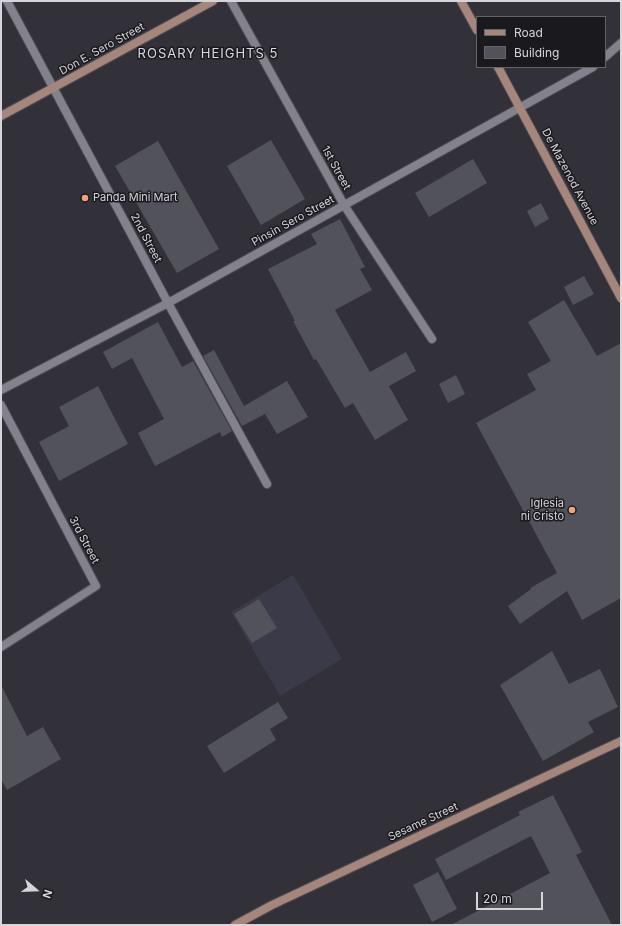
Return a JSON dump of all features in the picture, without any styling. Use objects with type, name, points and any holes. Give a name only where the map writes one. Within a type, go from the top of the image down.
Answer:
[{"type":"street","name":"2nd Street","points":[[7,1],[168,303],[267,484]]},
{"type":"street","name":"Don E. Sero Street","points":[[1,116],[213,1]]},
{"type":"street","name":"1st Street","points":[[231,1],[344,205],[432,339]]},
{"type":"street","points":[[461,1],[476,28]]},
{"type":"street","points":[[606,56],[621,43]]},
{"type":"street","name":"De Mazenod Avenue","points":[[499,68],[621,298]]},
{"type":"street","name":"Pinsin Sero Street","points":[[1,390],[168,303],[591,68]]},
{"type":"street","name":"3rd Street","points":[[1,405],[96,586],[1,648]]},
{"type":"street","name":"Sesame Street","points":[[235,925],[279,902],[621,741]]},
{"type":"shaded area","points":[[293,575],[342,659],[280,696],[231,612]]},
{"type":"building","points":[[271,140],[305,199],[261,225],[227,166]]},
{"type":"building","points":[[158,141],[219,249],[177,273],[115,166]]},
{"type":"building","points":[[473,159],[487,183],[429,217],[415,193]]},
{"type":"building","points":[[541,203],[549,219],[535,227],[527,211]]},
{"type":"building","points":[[340,219],[365,267],[360,269],[372,290],[335,310],[370,372],[406,352],[416,371],[389,386],[408,420],[375,440],[353,403],[345,408],[316,359],[314,360],[268,269],[317,244],[311,234]]},
{"type":"building","points":[[584,276],[594,294],[573,305],[564,287]]},
{"type":"building","name":"Iglesia ni Cristo","points":[[564,300],[597,356],[621,343],[621,598],[582,620],[567,591],[520,624],[508,606],[531,589],[530,588],[557,573],[476,423],[536,390],[527,374],[551,361],[528,322]]},
{"type":"building","points":[[158,322],[182,367],[193,361],[232,431],[222,437],[220,432],[155,466],[138,433],[164,419],[132,358],[112,369],[103,352]]},
{"type":"building","points":[[214,350],[244,406],[287,381],[308,417],[277,434],[265,414],[242,426],[203,356]]},
{"type":"building","points":[[456,375],[465,394],[448,403],[439,384]]},
{"type":"building","points":[[98,386],[128,444],[59,481],[39,442],[69,426],[59,407]]},
{"type":"building","points":[[259,599],[277,628],[252,643],[234,614]]},
{"type":"building","points":[[552,651],[569,684],[600,669],[618,707],[588,722],[594,732],[543,761],[500,685]]},
{"type":"building","points":[[1,685],[27,736],[43,727],[61,759],[7,790],[1,779]]},
{"type":"building","points":[[278,702],[288,718],[270,729],[276,740],[224,773],[207,746]]},
{"type":"building","points":[[553,795],[582,852],[576,855],[612,925],[451,925],[550,873],[531,836],[446,880],[435,859],[520,815],[518,812]]},
{"type":"building","points":[[438,872],[457,909],[432,922],[413,885]]},
{"type":"place","name":"Panda Mini Mart","points":[[85,198]]},
{"type":"place","name":"Iglesia ni Cristo","points":[[572,510]]},
{"type":"district","name":"ROSARY HEIGHTS 5","points":[[208,54]]}]
